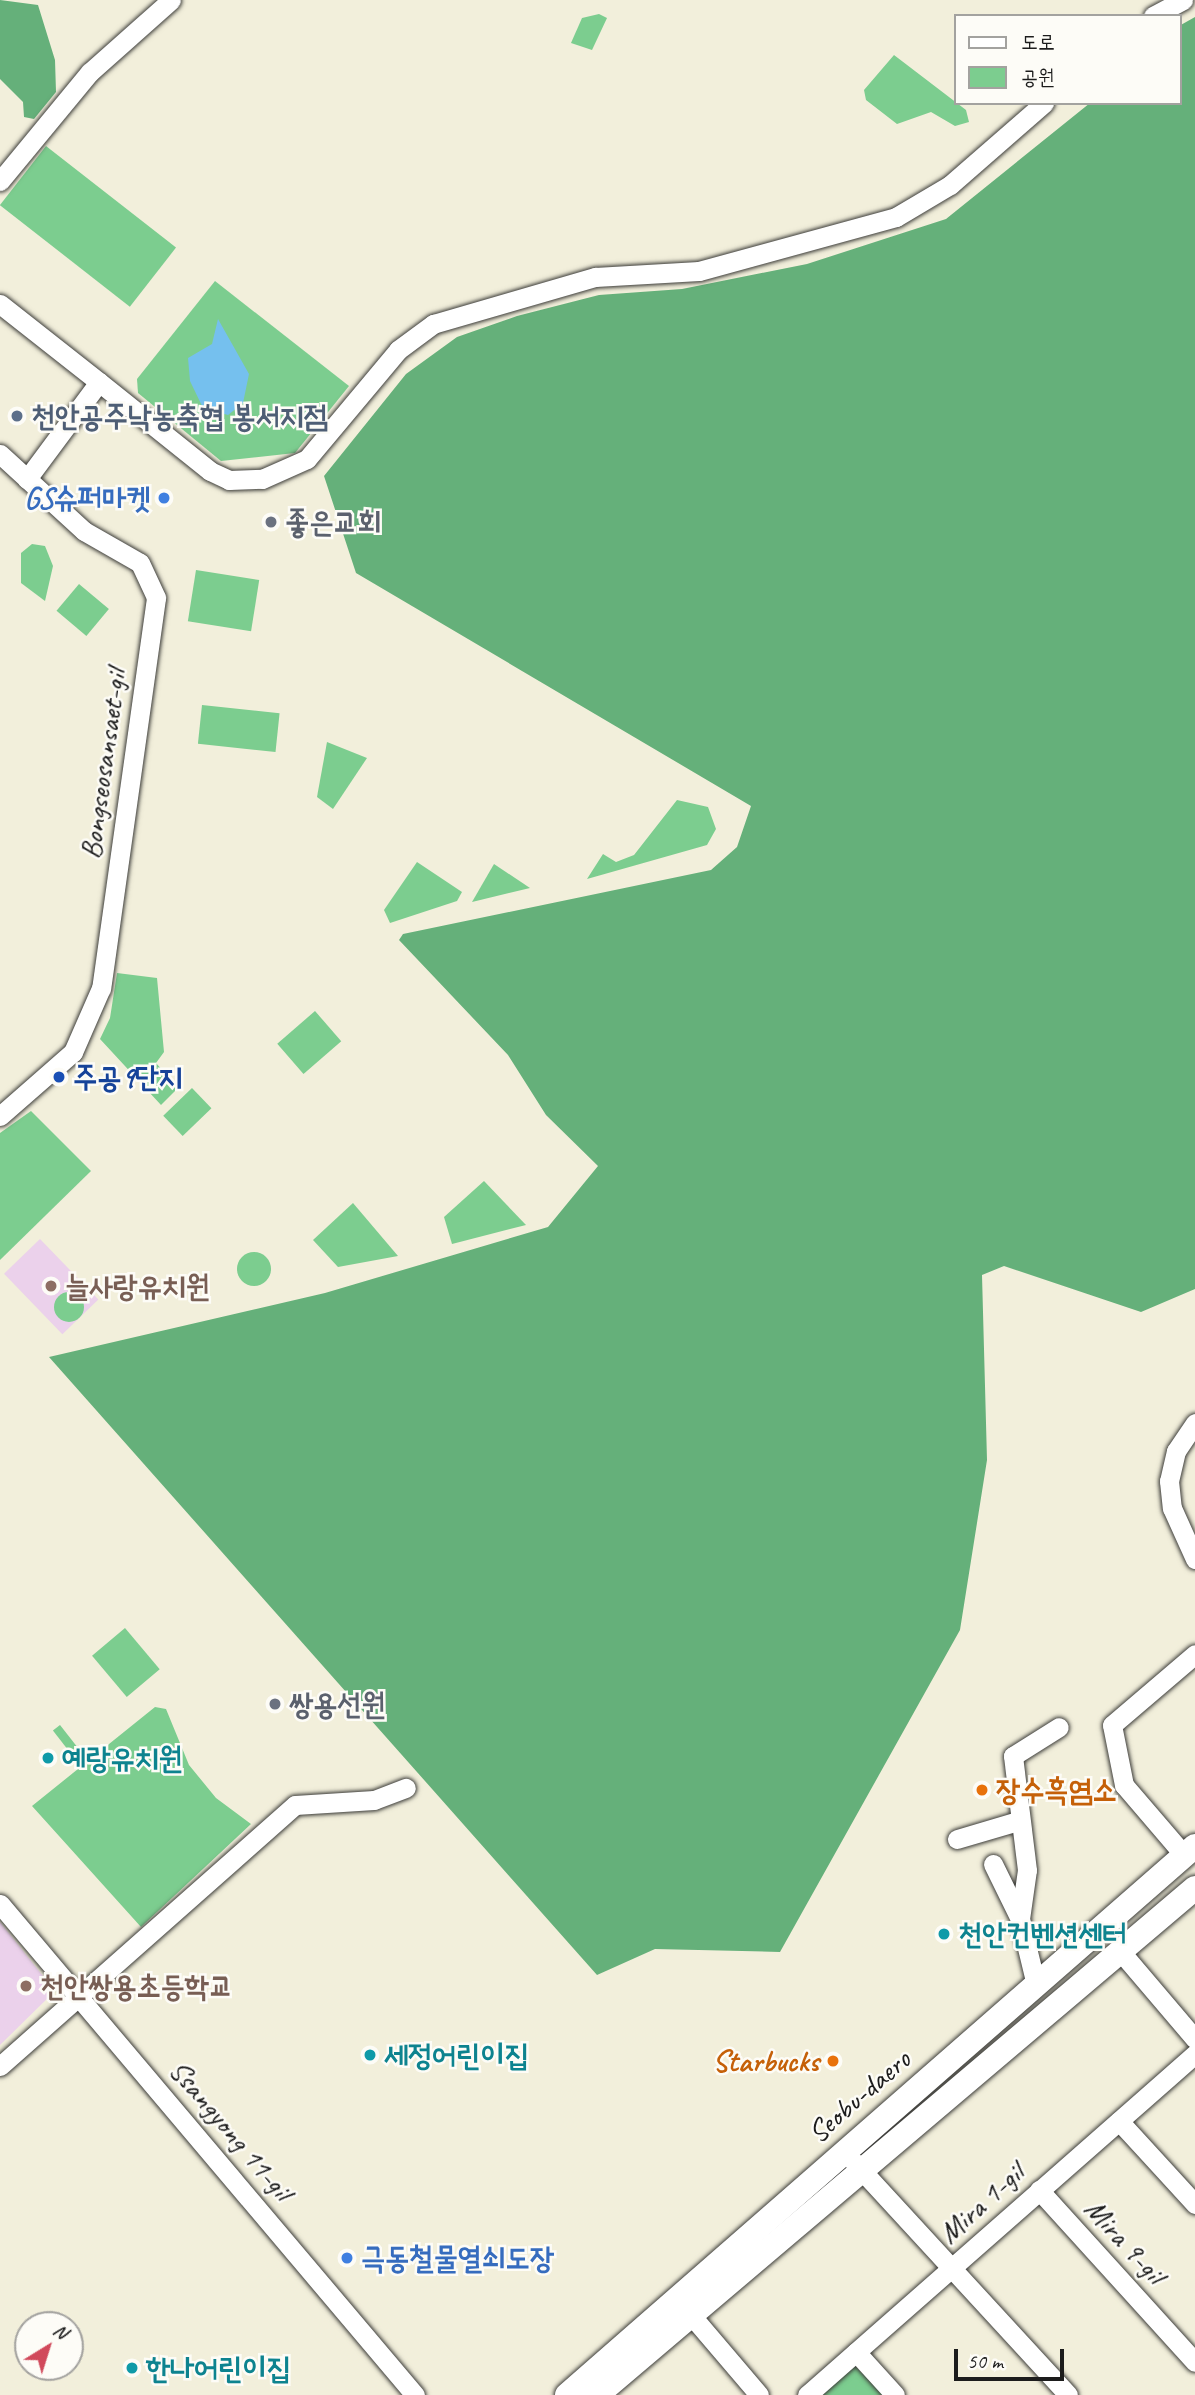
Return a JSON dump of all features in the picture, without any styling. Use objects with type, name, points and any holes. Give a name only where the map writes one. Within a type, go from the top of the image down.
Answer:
[{"type":"main road","name":"Seobu-daero","points":[[567,2395],[1190,1851]]},
{"type":"main road","name":"Seobu-daero","points":[[597,2395],[1195,1888]]},
{"type":"street","points":[[0,181],[90,72],[171,0]]},
{"type":"street","points":[[1157,14],[1183,0]]},
{"type":"street","points":[[0,304],[210,471],[229,480],[262,479],[307,459],[398,350],[433,324],[595,277],[699,271],[896,217],[950,185],[1042,105]]},
{"type":"street","points":[[27,479],[99,382]]},
{"type":"street","name":"Bongseosansaet-gil","points":[[0,454],[83,531],[139,563],[156,598],[98,997],[72,1052],[0,1116]]},
{"type":"street","points":[[1195,1423],[1176,1451],[1169,1481],[1172,1508],[1195,1559]]},
{"type":"street","points":[[1190,1851],[1124,1785],[1112,1725],[1195,1654]]},
{"type":"street","points":[[1020,1919],[1027,1870],[1018,1821],[1013,1756],[1059,1727]]},
{"type":"street","points":[[0,2066],[295,1805],[373,1800],[406,1788]]},
{"type":"street","points":[[957,1839],[1018,1821]]},
{"type":"street","points":[[993,1864],[1020,1919],[1036,1985]]},
{"type":"street","name":"Ssangyong 11-gil","points":[[0,1903],[415,2395]]},
{"type":"street","points":[[1121,1952],[1195,2039]]},
{"type":"street","name":"Mira 1-gil","points":[[807,2395],[1195,2054]]},
{"type":"street","points":[[1119,2121],[1195,2204]]},
{"type":"street","points":[[844,2151],[1068,2395]]},
{"type":"street","name":"Mira 9-gil","points":[[1039,2190],[1195,2362]]},
{"type":"street","points":[[691,2315],[760,2395]]},
{"type":"street","points":[[856,2352],[895,2395]]},
{"type":"shaded area","name":"늘사랑유치원","points":[[40,1239],[98,1299],[62,1334],[4,1274]]},
{"type":"shaded area","name":"천안쌍용초등학교","points":[[0,1922],[55,1991],[0,2045]]},
{"type":"green space","points":[[0,0],[38,5],[55,60],[56,92],[34,119],[24,117],[23,102],[0,79]]},
{"type":"green space","points":[[599,14],[607,18],[592,50],[571,43],[582,18]]},
{"type":"green space","points":[[1195,17],[1195,1289],[1141,1312],[1004,1266],[982,1275],[987,1460],[960,1630],[780,1952],[655,1949],[597,1975],[49,1357],[325,1293],[548,1227],[598,1166],[546,1115],[508,1055],[399,940],[403,934],[711,870],[737,847],[751,806],[356,573],[324,476],[406,374],[457,337],[517,316],[599,295],[682,289],[807,264],[946,219],[1088,105],[1181,105],[1181,25]]},
{"type":"green space","points":[[894,55],[954,101],[954,105],[966,110],[969,122],[955,126],[931,112],[897,124],[866,100],[864,90]]},
{"type":"green space","points":[[46,146],[176,248],[130,307],[0,205]]},
{"type":"green space","points":[[215,281],[349,386],[295,453],[221,461],[138,393],[137,379]]},
{"type":"green space","points":[[32,544],[45,546],[53,566],[45,601],[21,583],[21,553]]},
{"type":"green space","points":[[196,570],[259,580],[251,631],[188,621]]},
{"type":"green space","points":[[79,584],[109,609],[86,636],[57,611]]},
{"type":"green space","points":[[202,705],[280,713],[275,752],[198,744]]},
{"type":"green space","points":[[327,742],[367,758],[333,809],[317,797]]},
{"type":"green space","points":[[677,800],[708,807],[716,829],[707,845],[587,879],[603,854],[616,862],[634,855]]},
{"type":"green space","points":[[417,862],[462,892],[457,901],[390,923],[384,910]]},
{"type":"green space","points":[[494,864],[530,888],[472,902]]},
{"type":"green space","points":[[117,973],[157,978],[164,1052],[156,1063],[178,1088],[161,1105],[100,1039],[110,1018]]},
{"type":"green space","points":[[315,1011],[341,1041],[304,1074],[277,1044]]},
{"type":"green space","points":[[192,1088],[211,1108],[183,1136],[163,1116]]},
{"type":"green space","points":[[31,1111],[91,1171],[0,1260],[0,1133]]},
{"type":"green space","points":[[484,1181],[526,1225],[452,1244],[444,1217]]},
{"type":"green space","points":[[353,1203],[398,1256],[338,1267],[313,1240]]},
{"type":"green space","points":[[254,1252],[266,1257],[271,1269],[266,1281],[254,1286],[242,1281],[237,1269],[242,1257]]},
{"type":"green space","points":[[69,1292],[80,1296],[84,1307],[80,1318],[69,1322],[58,1318],[54,1307],[58,1296]]},
{"type":"green space","points":[[125,1628],[160,1669],[127,1697],[92,1656]]},
{"type":"green space","points":[[155,1707],[166,1709],[189,1765],[216,1798],[251,1824],[141,1927],[32,1806]]},
{"type":"green space","points":[[60,1725],[82,1753],[75,1759],[53,1731]]},
{"type":"green space","points":[[855,2366],[884,2395],[819,2395]]},
{"type":"water","points":[[218,319],[249,374],[243,403],[228,415],[203,408],[190,381],[188,358],[212,344]]},
{"type":"place","name":"천안공주낙농축협 봉서지점","points":[[17,416]]},
{"type":"place","name":"GS슈퍼마켓","points":[[164,498]]},
{"type":"place","name":"좋은교회","points":[[271,522]]},
{"type":"place","name":"주공9단지","points":[[59,1077]]},
{"type":"place","name":"늘사랑유치원","points":[[51,1286]]},
{"type":"place","name":"쌍용선원","points":[[275,1704]]},
{"type":"place","name":"예랑유치원","points":[[48,1758]]},
{"type":"place","name":"장수흑염소","points":[[982,1790]]},
{"type":"place","name":"천안컨벤션센터","points":[[944,1934]]},
{"type":"place","name":"천안쌍용초등학교","points":[[26,1986]]},
{"type":"place","name":"세정어린이집","points":[[370,2055]]},
{"type":"place","name":"Starbucks","points":[[833,2061]]},
{"type":"place","name":"극동철물열쇠도장","points":[[347,2258]]},
{"type":"place","name":"한나어린이집","points":[[132,2368]]}]
